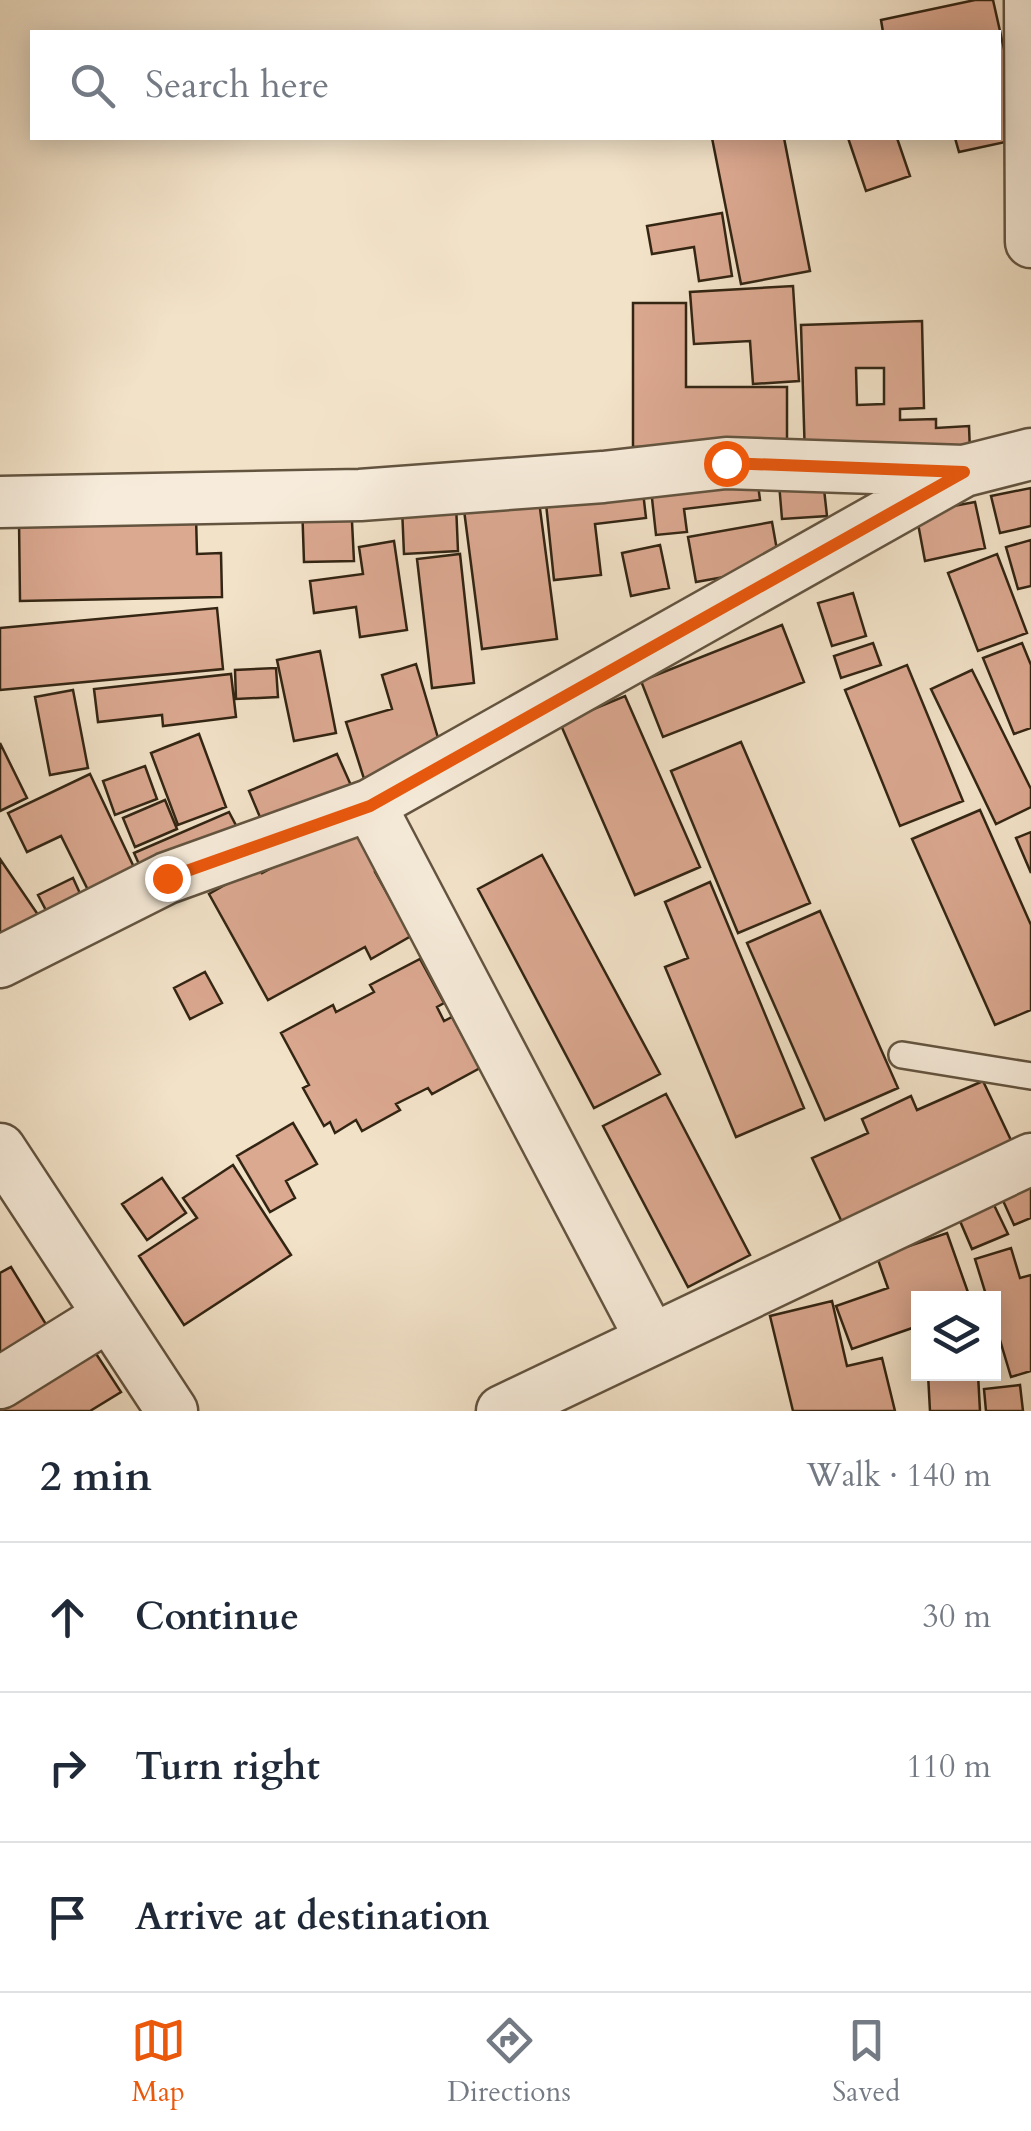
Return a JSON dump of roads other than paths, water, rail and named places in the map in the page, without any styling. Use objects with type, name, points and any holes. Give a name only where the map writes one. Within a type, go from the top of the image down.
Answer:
[{"type":"street","points":[[1030,0],[1031,242]]},
{"type":"street","points":[[0,962],[167,878],[370,806],[964,472],[1031,454]]},
{"type":"street","points":[[0,502],[360,495],[726,463],[964,472]]},
{"type":"street","points":[[370,806],[651,1340]]},
{"type":"street","points":[[0,1149],[172,1411]]},
{"type":"street","points":[[502,1411],[1031,1159]]},
{"type":"street","points":[[0,1383],[108,1316]]},
{"type":"lane","points":[[902,1055],[1031,1076]]}]
